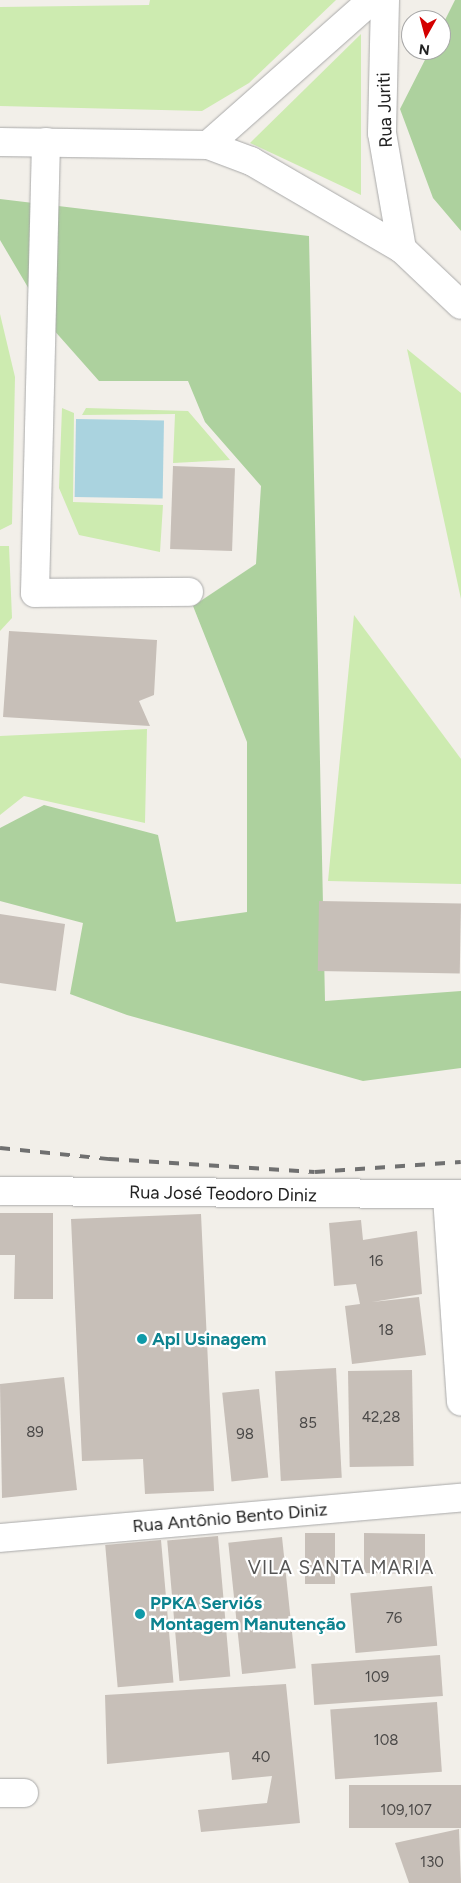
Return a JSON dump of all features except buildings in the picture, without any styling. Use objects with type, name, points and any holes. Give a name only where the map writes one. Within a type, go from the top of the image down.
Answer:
[{"type":"street","points":[[208,145],[372,0]]},
{"type":"street","name":"Rua Juriti","points":[[385,0],[382,133],[402,249]]},
{"type":"street","points":[[0,142],[208,145],[251,161],[402,249],[461,305]]},
{"type":"street","points":[[46,142],[35,593],[189,592]]},
{"type":"street","name":"Rua José Teodoro Diniz","points":[[0,1191],[454,1196]]},
{"type":"street","points":[[454,1196],[461,1402]]},
{"type":"street","name":"Rua Antônio Bento Diniz","points":[[0,1538],[461,1498]]},
{"type":"green space","points":[[150,0],[336,0],[249,83],[202,111],[0,106],[0,7],[149,5]]},
{"type":"green space","points":[[455,0],[461,0],[461,231],[433,198],[400,109],[425,60],[451,60],[450,10]]},
{"type":"green space","points":[[361,34],[361,195],[250,143]]},
{"type":"green space","points":[[0,199],[309,236],[325,1001],[461,991],[461,1068],[363,1081],[127,1015],[70,994],[83,923],[0,901],[0,828],[44,805],[158,835],[176,922],[247,912],[247,742],[193,606],[256,564],[261,486],[205,422],[188,381],[99,381],[52,328],[0,240]]},
{"type":"green space","points":[[0,314],[15,377],[12,524],[0,530]]},
{"type":"green space","points":[[407,349],[461,393],[461,599]]},
{"type":"green space","points":[[62,408],[74,413],[73,502],[163,505],[160,552],[79,535],[59,488]]},
{"type":"green space","points":[[86,408],[188,411],[230,460],[173,463],[175,414],[82,415]]},
{"type":"green space","points":[[0,546],[9,546],[12,618],[0,631]]},
{"type":"green space","points":[[354,615],[461,759],[461,884],[328,881]]},
{"type":"green space","points":[[147,729],[145,823],[24,796],[0,815],[0,736]]},
{"type":"water","points":[[76,419],[164,421],[163,499],[75,497]]},
{"type":"railway","points":[[0,1148],[109,1159],[315,1172],[461,1162]]},
{"type":"place","name":"Apl Usinagem","points":[[142,1339]]},
{"type":"place","name":"PPKA Serviós Montagem Manutenção","points":[[140,1614]]},
{"type":"district","name":"VILA SANTA MARIA","points":[[341,1568]]}]
